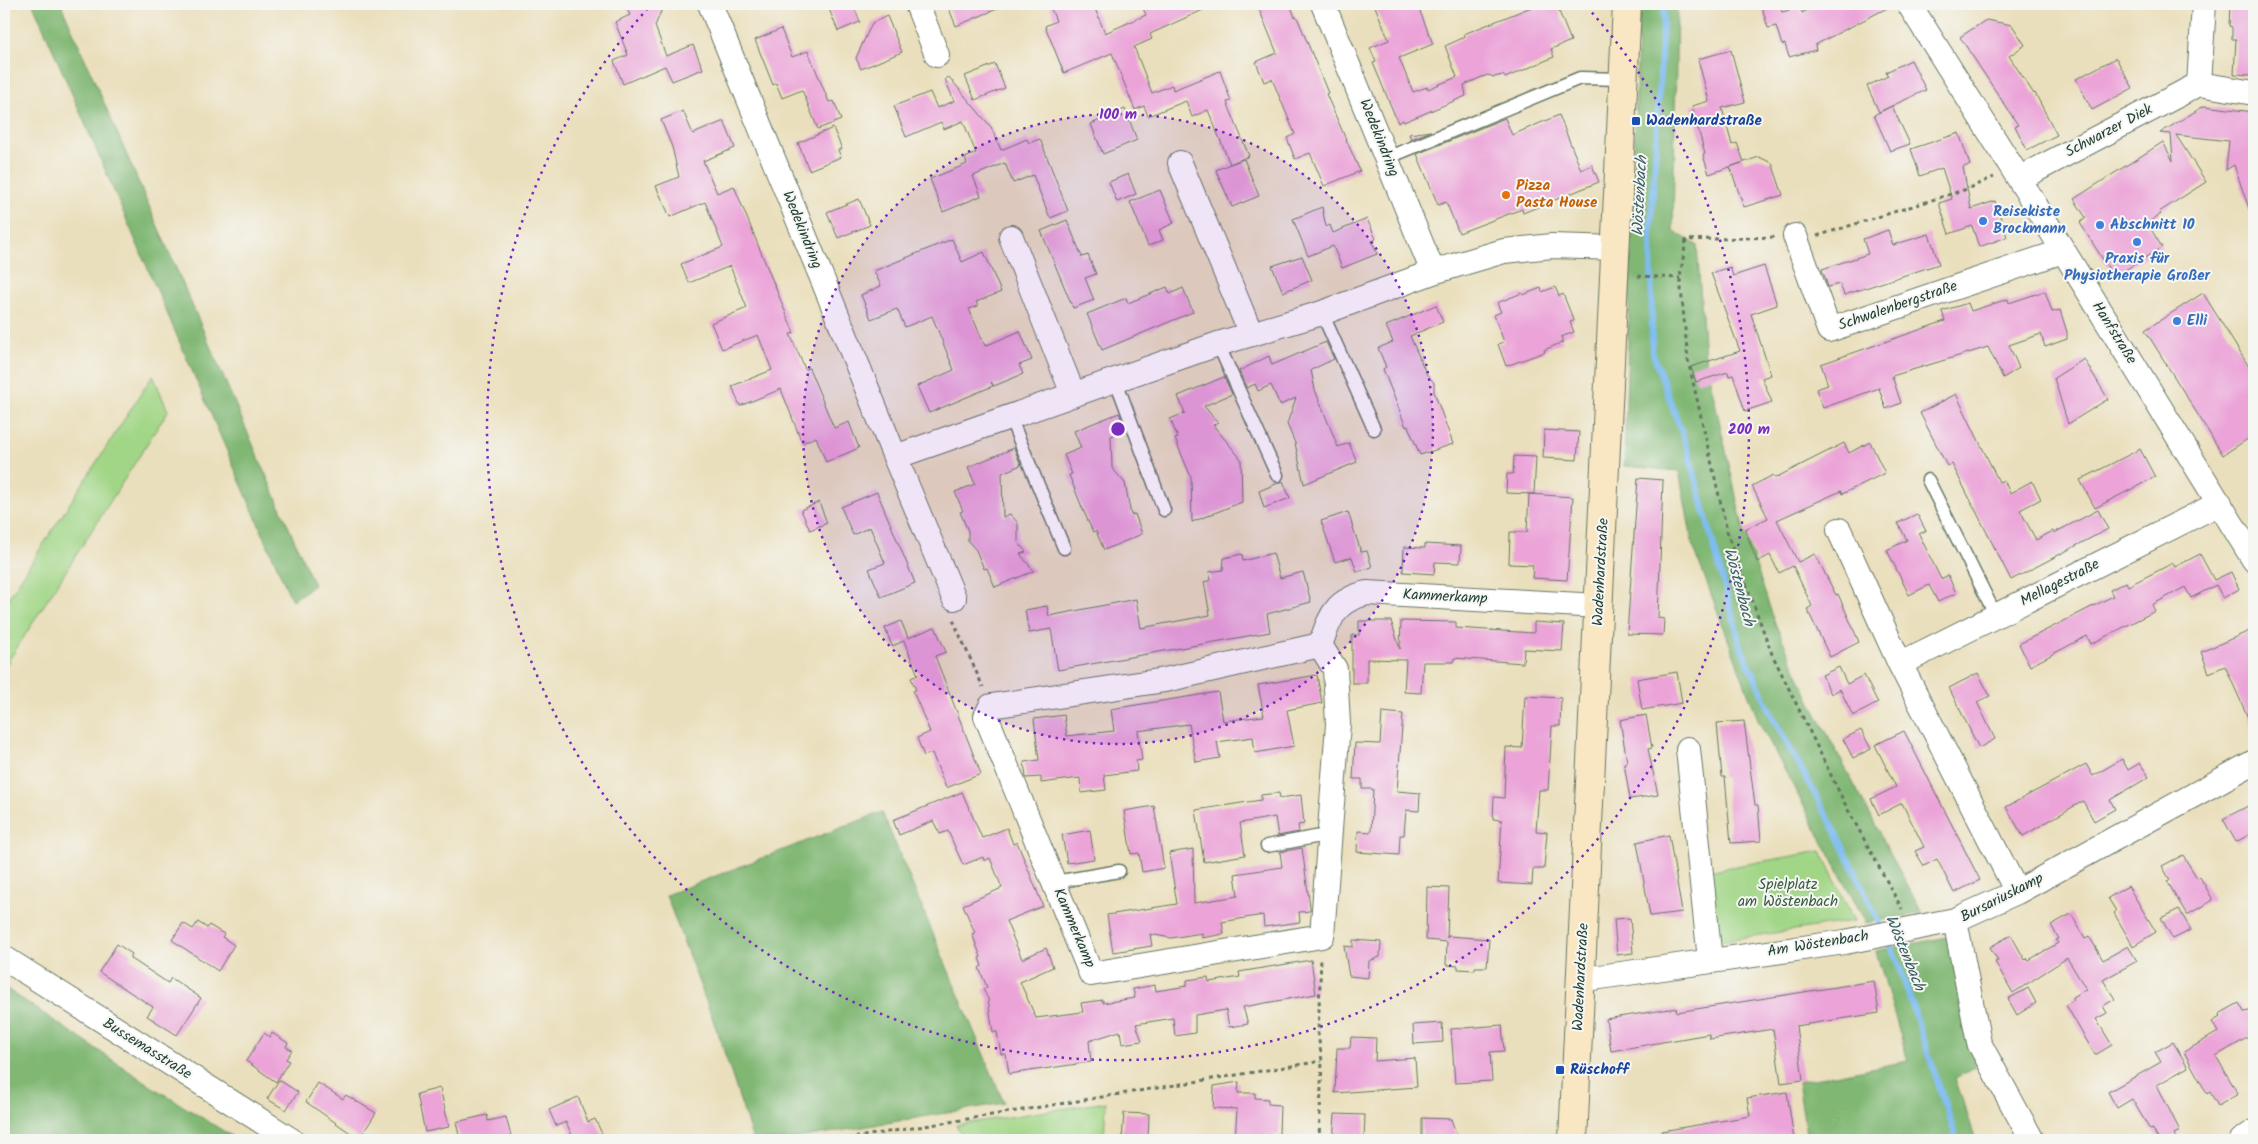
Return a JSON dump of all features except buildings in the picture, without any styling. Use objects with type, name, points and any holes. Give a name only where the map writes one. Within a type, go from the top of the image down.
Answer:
[{"type":"street","name":"Wedekindring","points":[[710,4],[954,598]]},
{"type":"street","points":[[916,4],[938,55]]},
{"type":"street","name":"Wedekindring","points":[[1323,4],[1433,272]]},
{"type":"street","name":"Wadenhardstraße","points":[[1573,1140],[1627,4]]},
{"type":"street","name":"Hanfstraße","points":[[1909,4],[2254,560]]},
{"type":"street","points":[[2204,4],[2199,84],[2254,93]]},
{"type":"street","name":"Schwarzer Diek","points":[[2016,174],[2199,84]]},
{"type":"street","points":[[1180,164],[1250,334]]},
{"type":"street","name":"Schwalenbergstraße","points":[[1795,236],[1829,330],[2063,251]]},
{"type":"street","points":[[1011,237],[1073,394]]},
{"type":"street","points":[[895,457],[1218,344],[1322,313],[1433,272],[1504,251],[1533,247],[1616,248]]},
{"type":"street","name":"Mellagestraße","points":[[1900,664],[2220,503]]},
{"type":"street","points":[[1839,530],[1900,664],[2017,892]]},
{"type":"street","name":"Kammerkamp","points":[[1320,645],[1338,606],[1350,597],[1367,593],[1599,606]]},
{"type":"street","points":[[991,706],[1165,680],[1320,645],[1334,669],[1338,724],[1322,936]]},
{"type":"street","name":"Kammerkamp","points":[[991,706],[986,716],[1091,974],[1322,936]]},
{"type":"street","points":[[1688,749],[1710,960]]},
{"type":"street","name":"Bursariuskamp","points":[[2032,1140],[1979,1043],[1956,920],[2017,892],[2254,762]]},
{"type":"street","name":"Am Wöstenbach","points":[[1581,977],[1593,978],[1845,942],[1912,927],[1956,920]]},
{"type":"street","name":"Bussemasstraße","points":[[4,958],[292,1140]]},
{"type":"street","points":[[2242,1140],[2254,1132]]},
{"type":"lane","points":[[1387,158],[1580,78],[1623,79]]},
{"type":"lane","points":[[1322,313],[1374,430]]},
{"type":"lane","points":[[1218,344],[1276,475]]},
{"type":"lane","points":[[1116,381],[1164,510]]},
{"type":"lane","points":[[1010,418],[1064,548]]},
{"type":"lane","points":[[1928,480],[1996,616]]},
{"type":"lane","points":[[1267,846],[1330,834]]},
{"type":"lane","points":[[1055,882],[1120,871]]},
{"type":"path","points":[[1912,927],[1846,808],[1772,654],[1728,535],[1688,360],[1680,278],[1686,240],[1821,236],[2016,174]]},
{"type":"path","points":[[1630,275],[1680,278]]},
{"type":"path","points":[[954,598],[952,617],[991,706]]},
{"type":"path","points":[[1319,1140],[1322,1061],[1318,1034],[1322,936]]},
{"type":"path","points":[[838,1140],[1322,1061]]},
{"type":"green space","points":[[33,4],[61,4],[314,585],[292,601]]},
{"type":"green space","points":[[1639,4],[1677,4],[1673,231],[1697,245],[1705,357],[1743,527],[1775,623],[1812,705],[1922,913],[1866,923],[1759,722],[1693,546],[1679,471],[1624,466]]},
{"type":"green space","points":[[153,375],[168,411],[4,668],[4,605]]},
{"type":"green space","points":[[882,812],[1004,1103],[787,1140],[753,1140],[719,1036],[666,895]]},
{"type":"green space","name":"Spielplatz am Wöstenbach","points":[[1821,851],[1854,921],[1720,941],[1708,871]]},
{"type":"green space","points":[[1952,936],[1976,1067],[1955,1078],[1976,1140],[1807,1140],[1798,1082],[1908,1061],[1876,951]]},
{"type":"green space","points":[[4,987],[154,1088],[238,1140],[4,1140]]},
{"type":"green space","points":[[1106,1102],[1104,1140],[965,1140],[956,1125]]},
{"type":"waterway","name":"Wöstenbach","points":[[1664,4],[1651,229],[1652,351],[1688,450],[1741,647],[1773,718],[1835,830],[1883,930]]},
{"type":"waterway","name":"Wöstenbach","points":[[1887,939],[1897,960],[1957,1140]]},
{"type":"place","name":"Wadenhardstraße","points":[[1636,121]]},
{"type":"place","name":"Pizza Pasta House","points":[[1506,195]]},
{"type":"place","name":"Reisekiste Brockmann","points":[[1983,221]]},
{"type":"place","name":"Abschnitt 10","points":[[2100,225]]},
{"type":"place","name":"Praxis für Physiotherapie Großer","points":[[2137,242]]},
{"type":"place","name":"Elli","points":[[2177,321]]},
{"type":"place","name":"Rüschoff","points":[[1560,1070]]}]
